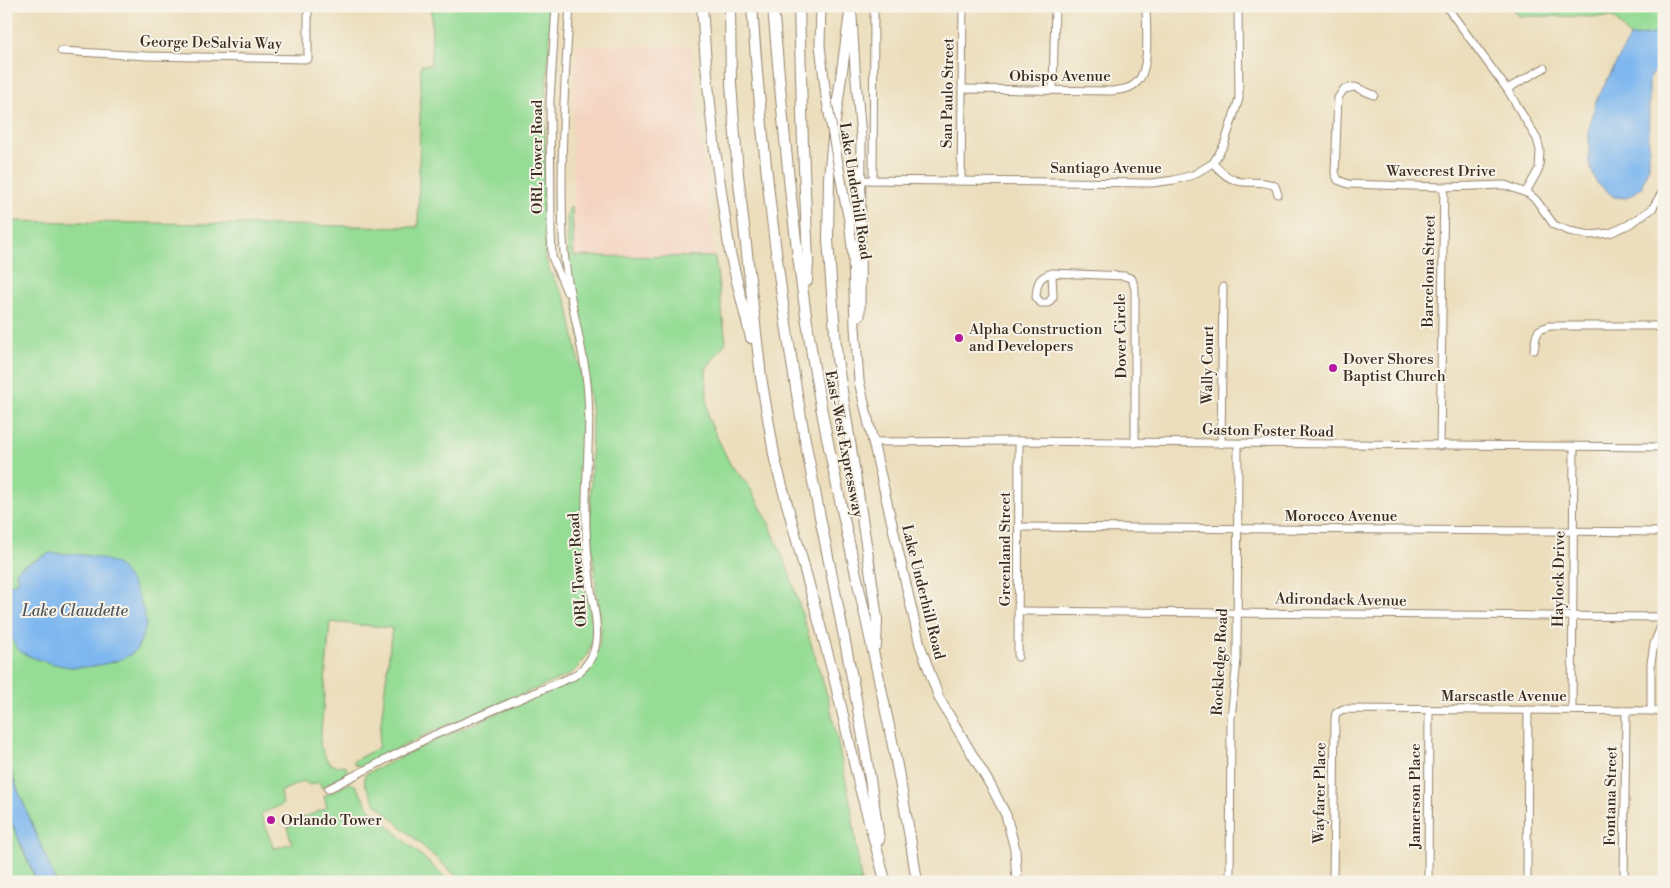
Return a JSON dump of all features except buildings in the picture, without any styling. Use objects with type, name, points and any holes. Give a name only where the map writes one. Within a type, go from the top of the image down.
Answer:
[{"type":"highway","points":[[702,6],[714,143],[730,253],[761,377]]},
{"type":"highway","points":[[730,6],[731,84],[738,174],[761,377],[775,460],[834,677],[860,788],[885,881]]},
{"type":"highway","points":[[752,6],[769,194],[794,374],[874,805],[885,881]]},
{"type":"highway","name":"East-West Expressway","points":[[773,6],[792,205],[819,394],[837,489],[901,783],[917,882]]},
{"type":"highway","points":[[799,6],[802,145],[808,261],[806,304]]},
{"type":"highway","points":[[852,6],[834,128],[829,177],[828,240],[837,359],[877,619],[875,659]]},
{"type":"main road","name":"Lake Underhill Road","points":[[821,6],[820,45],[826,96],[853,257],[859,381],[872,442],[922,654],[939,698],[1006,815],[1015,849],[1017,882]]},
{"type":"main road","name":"Lake Underhill Road","points":[[852,6],[861,136],[862,180],[859,381]]},
{"type":"street","name":"George DeSalvia Way","points":[[61,51],[147,56],[308,59],[308,6]]},
{"type":"street","name":"ORL Tower Road","points":[[556,6],[550,100],[552,257],[572,304]]},
{"type":"street","name":"ORL Tower Road","points":[[328,789],[432,736],[574,676],[585,668],[592,657],[596,644],[597,625],[591,589],[586,527],[588,408],[586,376],[565,258],[562,200],[563,108],[570,6]]},
{"type":"street","name":"Lake Underhill Road","points":[[873,180],[874,6]]},
{"type":"street","name":"San Paulo Street","points":[[961,181],[963,6]]},
{"type":"street","points":[[1053,90],[1055,6]]},
{"type":"street","name":"Obispo Avenue","points":[[962,89],[1112,91],[1126,89],[1137,82],[1142,75],[1146,61],[1146,6]]},
{"type":"street","points":[[1238,6],[1239,99],[1224,145],[1213,163],[1221,172],[1241,182],[1267,182],[1275,186],[1278,194]]},
{"type":"street","points":[[1446,6],[1507,89],[1537,139],[1540,150],[1539,169],[1526,192],[1536,200],[1554,225],[1590,235],[1610,233],[1628,225],[1652,208],[1664,189]]},
{"type":"street","points":[[553,42],[567,43]]},
{"type":"street","points":[[1507,89],[1544,68]]},
{"type":"street","name":"Wavecrest Drive","points":[[1374,94],[1355,87],[1344,89],[1338,98],[1335,173],[1338,180],[1348,184],[1444,187],[1505,185],[1526,192]]},
{"type":"street","name":"Santiago Avenue","points":[[862,180],[1152,183],[1184,178],[1213,163]]},
{"type":"street","name":"Barcelona Street","points":[[1440,446],[1444,187]]},
{"type":"street","points":[[550,200],[562,200]]},
{"type":"street","name":"Dover Circle","points":[[1052,273],[1125,276],[1132,279],[1135,289],[1135,443]]},
{"type":"street","name":"Wally Court","points":[[1221,444],[1223,287]]},
{"type":"street","points":[[1534,350],[1539,330],[1549,326],[1656,326],[1664,332]]},
{"type":"street","name":"Gaston Foster Road","points":[[872,442],[1019,441],[1664,447]]},
{"type":"street","name":"Greenland Street","points":[[1018,657],[1019,441]]},
{"type":"street","name":"Rockledge Road","points":[[1230,882],[1231,718],[1236,660],[1237,612],[1238,444]]},
{"type":"street","name":"Haylock Drive","points":[[1572,710],[1574,447]]},
{"type":"street","name":"Morocco Avenue","points":[[1019,527],[1664,532]]},
{"type":"street","name":"Adirondack Avenue","points":[[1018,611],[1664,618]]},
{"type":"street","points":[[1652,711],[1651,663],[1654,644],[1664,618]]},
{"type":"street","name":"Marscastle Avenue","points":[[1343,709],[1664,711]]},
{"type":"street","name":"Wayfarer Place","points":[[1333,882],[1335,718],[1336,713],[1343,709]]},
{"type":"street","name":"Jamerson Place","points":[[1428,882],[1429,710]]},
{"type":"street","points":[[1527,882],[1528,710]]},
{"type":"street","name":"Fontana Street","points":[[1624,882],[1626,711]]},
{"type":"shaded area","points":[[577,45],[691,46],[707,203],[715,257],[573,256],[573,101]]},
{"type":"green space","points":[[432,6],[552,6],[545,108],[545,257],[550,272],[567,302],[582,378],[584,406],[583,535],[584,559],[593,627],[590,648],[584,660],[569,675],[431,732],[365,766],[356,765],[353,761],[378,748],[392,628],[330,622],[320,745],[328,762],[336,766],[345,765],[347,767],[346,774],[322,788],[319,782],[310,785],[303,781],[280,792],[282,805],[261,815],[274,849],[292,843],[287,827],[298,823],[297,820],[327,808],[324,796],[350,783],[356,786],[372,811],[450,882],[56,882],[6,761],[6,622],[17,648],[72,667],[114,662],[136,650],[50,553],[21,567],[18,581],[6,587],[6,221],[418,227],[421,65],[431,65]]},
{"type":"green space","points":[[1511,6],[1664,6],[1664,33],[1630,37],[1613,17],[1519,16]]},
{"type":"green space","points":[[572,207],[574,256],[715,257],[726,342],[706,369],[708,418],[730,464],[749,486],[767,519],[789,572],[830,705],[851,806],[861,882],[764,882],[728,876],[706,882],[463,882],[376,804],[365,784],[364,777],[366,774],[442,737],[576,680],[587,670],[597,652],[601,630],[590,530],[592,414],[568,259],[567,216],[569,209]]},
{"type":"green space","points":[[6,809],[33,874],[37,882],[6,882]]},
{"type":"water","points":[[1664,33],[1664,56],[1649,80],[1649,166],[1641,188],[1626,198],[1614,197],[1596,182],[1589,163],[1589,129],[1596,101],[1630,37]]},
{"type":"water","name":"Lake Claudette","points":[[50,553],[91,556],[114,563],[120,567],[136,591],[145,618],[146,627],[136,650],[115,661],[96,666],[78,667],[43,661],[18,649],[13,642],[8,627],[6,587],[18,581],[16,572],[21,567]]},
{"type":"water","points":[[6,761],[56,882],[37,882],[6,809]]},
{"type":"place","name":"Alpha Construction and Developers","points":[[959,338]]},
{"type":"place","name":"Dover Shores Baptist Church","points":[[1333,368]]},
{"type":"place","name":"Orlando Tower","points":[[271,820]]}]
